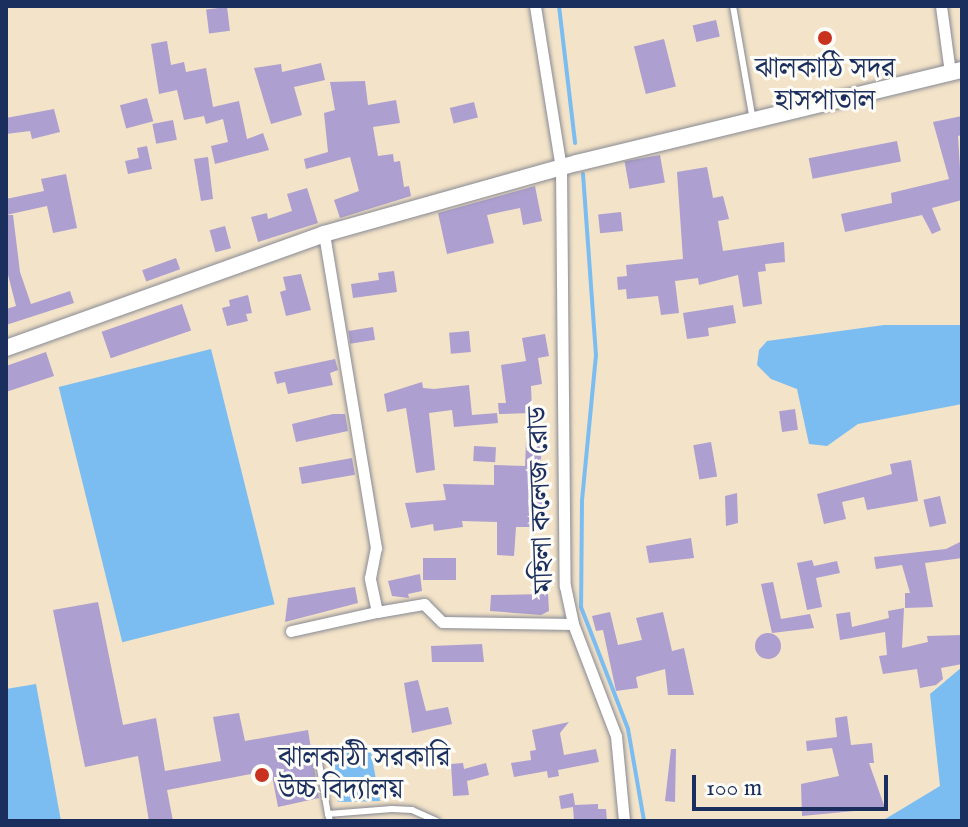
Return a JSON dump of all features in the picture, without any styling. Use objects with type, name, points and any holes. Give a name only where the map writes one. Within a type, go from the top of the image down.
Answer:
[{"type":"main road","points":[[6,348],[324,234],[561,168],[956,72]]},
{"type":"street","name":"মহিলা কলেজ রোড","points":[[535,6],[561,168],[565,586],[573,624],[616,736],[624,821]]},
{"type":"street","points":[[941,6],[956,72]]},
{"type":"street","points":[[324,234],[376,548],[370,578],[377,612]]},
{"type":"street","points":[[291,631],[424,604],[442,622],[573,624]]},
{"type":"lane","points":[[733,6],[753,121]]},
{"type":"lane","points":[[319,763],[329,818],[412,810],[437,821]]},
{"type":"water","points":[[884,325],[962,325],[962,404],[858,424],[827,446],[809,444],[797,389],[771,379],[757,365],[759,350],[767,341]]},
{"type":"water","points":[[211,349],[275,604],[122,642],[59,387]]},
{"type":"water","points":[[962,667],[962,821],[882,821],[940,786],[930,694]]},
{"type":"water","points":[[36,684],[61,821],[6,821],[6,689]]},
{"type":"water","points":[[370,747],[380,801],[338,802],[329,753]]},
{"type":"building","points":[[227,7],[230,31],[209,33],[206,10]]},
{"type":"building","points":[[716,20],[720,37],[696,42],[693,25]]},
{"type":"building","points":[[664,39],[676,87],[646,94],[634,46]]},
{"type":"building","points":[[167,41],[171,65],[184,62],[186,72],[206,68],[213,107],[239,101],[247,139],[263,133],[269,150],[215,164],[211,146],[228,142],[223,119],[206,124],[204,116],[184,120],[177,90],[159,94],[151,44]]},
{"type":"building","points":[[321,63],[325,80],[294,87],[302,115],[271,124],[254,68],[281,64],[282,72]]},
{"type":"building","points":[[365,81],[368,105],[396,100],[400,123],[373,127],[378,156],[393,154],[394,162],[400,161],[404,187],[409,186],[411,196],[340,218],[334,200],[359,191],[350,157],[306,169],[304,159],[328,152],[324,113],[335,110],[330,82]]},
{"type":"building","points":[[147,98],[153,121],[126,128],[120,105]]},
{"type":"building","points":[[474,102],[478,118],[454,124],[450,108]]},
{"type":"building","points":[[54,109],[60,132],[32,139],[30,131],[6,134],[6,118]]},
{"type":"building","points":[[962,116],[962,135],[958,136],[962,200],[932,208],[941,230],[932,234],[922,215],[845,232],[841,214],[892,203],[891,193],[949,179],[933,122]]},
{"type":"building","points":[[173,120],[177,140],[156,144],[152,124]]},
{"type":"building","points":[[897,141],[901,162],[813,179],[809,158]]},
{"type":"building","points":[[147,146],[152,169],[128,174],[125,161],[139,158],[137,148]]},
{"type":"building","points":[[660,155],[665,183],[629,189],[625,161]]},
{"type":"building","points":[[208,157],[213,199],[201,201],[194,159]]},
{"type":"building","points":[[707,167],[713,198],[723,196],[729,219],[718,221],[723,251],[784,242],[785,262],[765,264],[766,271],[758,272],[762,304],[743,307],[738,275],[699,285],[698,278],[675,281],[679,313],[661,315],[658,296],[627,299],[626,289],[618,290],[617,277],[627,276],[626,265],[683,259],[677,172]]},
{"type":"building","points":[[66,174],[77,228],[53,233],[47,206],[6,215],[6,199],[44,191],[41,179]]},
{"type":"building","points":[[535,186],[542,221],[523,225],[520,208],[487,215],[494,243],[447,254],[438,213]]},
{"type":"building","points":[[307,188],[318,223],[258,242],[251,217],[267,213],[268,219],[292,211],[287,194]]},
{"type":"building","points":[[621,212],[623,231],[600,233],[598,214]]},
{"type":"building","points":[[6,215],[13,215],[20,272],[31,304],[70,291],[74,303],[6,325],[6,309],[16,306],[6,267]]},
{"type":"building","points":[[225,226],[231,248],[215,252],[210,230]]},
{"type":"building","points":[[176,258],[180,269],[146,282],[142,270]]},
{"type":"building","points":[[394,271],[397,292],[353,298],[351,284],[379,280],[378,273]]},
{"type":"building","points":[[301,274],[311,310],[286,316],[280,292],[286,290],[283,277]]},
{"type":"building","points":[[248,295],[252,313],[246,314],[248,321],[227,326],[222,308],[230,306],[229,300]]},
{"type":"building","points":[[182,304],[191,330],[111,358],[102,332]]},
{"type":"building","points":[[733,305],[736,323],[708,328],[709,336],[687,339],[683,313]]},
{"type":"building","points":[[373,327],[375,340],[350,344],[348,331]]},
{"type":"building","points":[[469,331],[471,352],[451,354],[449,333]]},
{"type":"building","points":[[545,334],[549,356],[538,358],[542,384],[531,386],[532,413],[499,414],[498,403],[506,403],[501,365],[526,361],[522,338]]},
{"type":"building","points":[[46,352],[54,376],[6,392],[6,366]]},
{"type":"building","points":[[335,359],[338,370],[330,373],[333,385],[288,394],[285,382],[277,384],[274,372]]},
{"type":"building","points":[[422,382],[423,388],[434,389],[469,385],[472,415],[497,413],[498,423],[454,427],[452,410],[429,413],[435,470],[416,473],[406,408],[387,412],[384,394]]},
{"type":"building","points":[[795,409],[798,430],[782,432],[779,411]]},
{"type":"building","points":[[345,414],[348,431],[296,442],[292,424]]},
{"type":"building","points":[[526,442],[542,442],[539,493],[547,493],[546,508],[537,508],[536,527],[516,527],[514,556],[497,555],[497,522],[462,521],[463,527],[434,531],[433,524],[411,528],[405,503],[446,500],[443,484],[494,485],[494,465],[525,466]]},
{"type":"building","points":[[711,442],[717,476],[699,480],[693,445]]},
{"type":"building","points":[[474,446],[496,447],[495,462],[473,461]]},
{"type":"building","points":[[352,458],[355,475],[302,484],[299,467]]},
{"type":"building","points":[[911,460],[918,501],[867,510],[864,497],[842,502],[846,519],[824,524],[817,494],[892,474],[890,464]]},
{"type":"building","points":[[737,493],[738,523],[726,526],[725,496]]},
{"type":"building","points":[[940,496],[946,523],[930,527],[923,500]]},
{"type":"building","points":[[691,538],[694,558],[649,563],[646,546]]},
{"type":"building","points":[[962,541],[962,558],[925,563],[933,607],[905,608],[905,593],[910,593],[902,565],[876,569],[874,557],[946,549]]},
{"type":"building","points":[[423,558],[456,558],[456,580],[423,580]]},
{"type":"building","points":[[812,560],[814,566],[837,561],[840,573],[816,578],[822,607],[807,610],[797,563]]},
{"type":"building","points":[[420,574],[422,591],[408,594],[409,598],[392,596],[388,581]]},
{"type":"building","points":[[773,582],[781,619],[810,614],[814,628],[772,633],[761,584]]},
{"type":"building","points":[[355,587],[358,603],[285,622],[288,598]]},
{"type":"building","points":[[548,594],[549,611],[541,615],[490,611],[491,595]]},
{"type":"building","points":[[98,602],[123,725],[156,718],[165,771],[221,761],[213,717],[239,713],[245,741],[308,730],[319,798],[278,807],[271,770],[167,790],[173,821],[149,821],[138,756],[85,767],[53,610]]},
{"type":"building","points":[[904,608],[902,648],[928,642],[927,636],[962,635],[962,664],[941,668],[943,679],[936,685],[920,688],[917,669],[883,674],[879,656],[887,655],[885,632],[840,640],[836,614],[850,612],[852,627],[889,618],[888,611]]},
{"type":"building","points":[[610,612],[618,645],[642,640],[636,618],[663,612],[672,651],[684,648],[694,695],[668,695],[665,669],[636,677],[638,688],[616,691],[603,630],[596,631],[592,616]]},
{"type":"building","points":[[768,633],[777,637],[781,646],[777,655],[768,659],[759,655],[755,646],[759,637]]},
{"type":"building","points":[[482,644],[484,662],[432,662],[431,646]]},
{"type":"building","points":[[418,680],[426,711],[448,707],[452,724],[412,733],[404,683]]},
{"type":"building","points":[[847,716],[851,745],[872,743],[874,763],[869,763],[885,808],[802,816],[801,784],[839,776],[832,748],[807,751],[806,741],[837,737],[835,718]]},
{"type":"building","points":[[569,722],[560,733],[564,755],[596,749],[599,762],[558,770],[559,776],[548,778],[547,771],[514,777],[511,763],[531,760],[530,751],[536,750],[532,730]]},
{"type":"building","points":[[671,749],[676,749],[675,802],[665,801]]},
{"type":"building","points":[[463,763],[464,769],[486,763],[489,775],[467,781],[469,795],[453,796],[451,764]]},
{"type":"building","points":[[573,793],[575,805],[598,804],[598,809],[606,809],[607,821],[574,821],[573,807],[561,809],[559,796]]},
{"type":"waterway","points":[[559,6],[575,143]]},
{"type":"waterway","points":[[583,174],[596,355],[582,501],[581,607],[628,729],[644,821]]},
{"type":"place","name":"ঝালকাঠি সদর হাসপাতাল","points":[[825,38]]},
{"type":"place","name":"ঝালকাঠী সরকারি উচ্চ বিদ্যালয়","points":[[262,775]]}]
